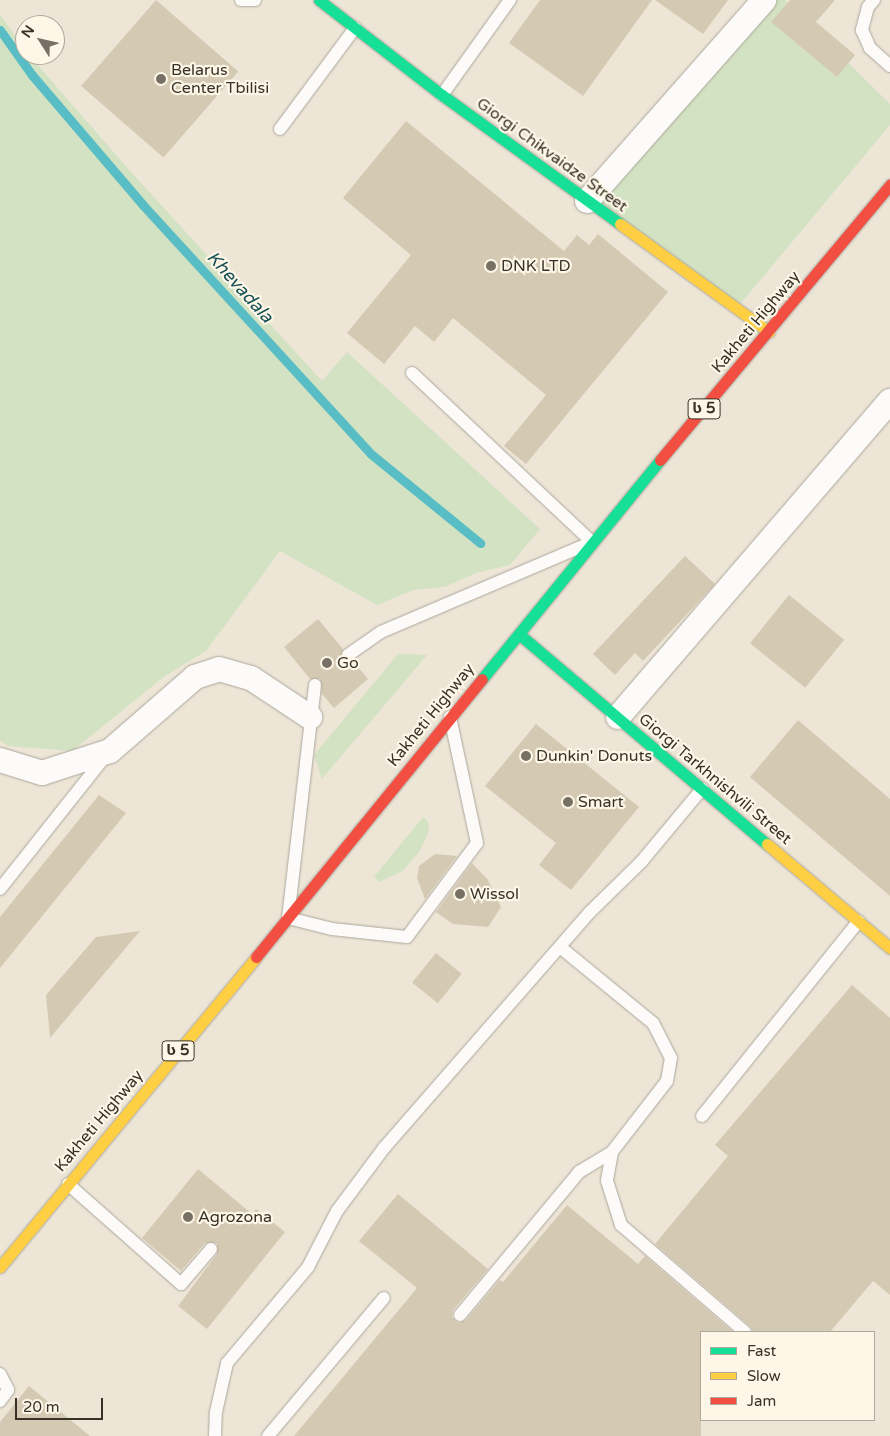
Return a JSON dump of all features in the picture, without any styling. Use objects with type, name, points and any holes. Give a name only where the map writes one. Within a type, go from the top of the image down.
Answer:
[{"type":"main road","name":"Giorgi Chikvaidze Street","points":[[321,1],[442,95],[769,332]]},
{"type":"main road","name":"Kakheti Highway","points":[[0,1267],[288,918],[592,542],[890,185]]},
{"type":"main road","name":"Giorgi Tarkhnishvili Street","points":[[519,634],[890,948]]},
{"type":"street","points":[[588,201],[764,0]]},
{"type":"street","points":[[618,718],[890,401]]},
{"type":"street","points":[[0,760],[42,773],[110,751],[195,677],[219,669],[251,678],[310,717]]},
{"type":"lane","points":[[241,0],[255,0]]},
{"type":"lane","points":[[442,95],[510,0]]},
{"type":"lane","points":[[874,0],[868,7],[862,30],[870,48],[890,66]]},
{"type":"lane","points":[[280,130],[355,28]]},
{"type":"lane","points":[[348,655],[381,632],[592,542],[412,373]]},
{"type":"lane","points":[[315,685],[310,717],[304,799],[288,918],[332,929],[407,937],[476,843],[450,716]]},
{"type":"lane","points":[[0,889],[110,751]]},
{"type":"lane","points":[[215,1436],[216,1412],[227,1363],[308,1267],[337,1211],[384,1148],[560,947],[642,861],[702,789]]},
{"type":"lane","points":[[702,1116],[859,922]]},
{"type":"lane","points":[[460,1315],[578,1172],[612,1152],[667,1081],[671,1058],[653,1023],[560,947]]},
{"type":"lane","points":[[612,1152],[607,1182],[621,1225],[744,1331]]},
{"type":"lane","points":[[68,1184],[181,1284],[211,1249]]},
{"type":"lane","points":[[268,1436],[384,1298]]},
{"type":"lane","points":[[0,1374],[8,1390],[0,1401]]},
{"type":"green space","points":[[764,0],[785,0],[890,104],[890,125],[736,309],[587,201]]},
{"type":"green space","points":[[0,15],[15,35],[15,65],[38,65],[131,172],[322,381],[347,352],[540,529],[510,565],[476,573],[445,587],[413,590],[377,605],[280,551],[206,651],[165,676],[72,751],[8,746],[0,741]]},
{"type":"green space","points":[[398,654],[427,655],[322,779],[314,755]]},
{"type":"green space","points":[[423,817],[428,821],[429,831],[419,852],[403,871],[379,882],[374,877]]},
{"type":"building","name":"Belarus Center Tbilisi","points":[[156,0],[238,72],[163,158],[81,86]]},
{"type":"building","points":[[540,0],[652,0],[583,96],[509,43]]},
{"type":"building","points":[[655,0],[728,0],[703,34]]},
{"type":"building","points":[[790,0],[835,0],[816,22],[855,55],[837,77],[771,22]]},
{"type":"building","points":[[406,121],[564,251],[577,235],[589,245],[598,234],[668,292],[526,464],[504,446],[546,395],[453,318],[434,342],[415,326],[384,364],[347,333],[411,255],[343,198]]},
{"type":"building","points":[[685,556],[715,584],[643,661],[635,653],[615,675],[593,654]]},
{"type":"building","points":[[789,595],[844,640],[805,688],[750,643]]},
{"type":"building","points":[[318,619],[343,649],[342,660],[353,661],[368,679],[334,708],[322,694],[320,679],[310,679],[284,647]]},
{"type":"building","points":[[798,720],[890,799],[890,896],[750,777]]},
{"type":"building","name":"Smart","points":[[536,724],[639,807],[571,890],[539,865],[556,843],[485,786]]},
{"type":"building","points":[[99,795],[126,813],[0,968],[0,917]]},
{"type":"building","points":[[435,854],[457,856],[425,899],[417,878],[419,866]]},
{"type":"building","points":[[472,863],[488,880],[501,907],[488,927],[453,924],[436,912]]},
{"type":"building","points":[[140,931],[50,1038],[46,995],[96,937]]},
{"type":"building","points":[[436,953],[462,974],[438,1003],[412,983]]},
{"type":"building","points":[[852,985],[890,1018],[890,1295],[873,1281],[831,1331],[752,1331],[750,1326],[655,1244],[728,1156],[715,1145]]},
{"type":"building","points":[[198,1169],[252,1214],[256,1209],[285,1232],[207,1329],[178,1306],[217,1254],[217,1243],[205,1243],[181,1271],[142,1238]]},
{"type":"building","points":[[398,1194],[488,1269],[453,1310],[452,1317],[458,1323],[466,1320],[500,1280],[503,1282],[567,1205],[638,1264],[645,1256],[732,1331],[700,1331],[701,1436],[294,1436],[417,1288],[359,1241]]},
{"type":"building","points":[[29,1386],[90,1436],[0,1436],[0,1422]]},
{"type":"waterway","name":"Khevadala","points":[[0,30],[32,75],[142,204],[371,454],[480,543]]},
{"type":"traffic: fast","points":[[319,0],[442,95],[620,224]]},
{"type":"traffic: fast","points":[[482,679],[660,460]]},
{"type":"traffic: fast","points":[[519,634],[767,844]]},
{"type":"traffic: slow","points":[[620,224],[769,332]]},
{"type":"traffic: slow","points":[[767,844],[890,948]]},
{"type":"traffic: slow","points":[[0,1267],[256,957]]},
{"type":"traffic: jam","points":[[660,460],[890,185]]},
{"type":"traffic: jam","points":[[256,957],[482,679]]},
{"type":"place","name":"Belarus Center Tbilisi","points":[[161,79]]},
{"type":"place","name":"DNK LTD","points":[[491,266]]},
{"type":"place","name":"Go","points":[[327,663]]},
{"type":"place","name":"Dunkin' Donuts","points":[[526,756]]},
{"type":"place","name":"Smart","points":[[568,802]]},
{"type":"place","name":"Wissol","points":[[460,894]]},
{"type":"place","name":"Agrozona","points":[[188,1217]]}]
